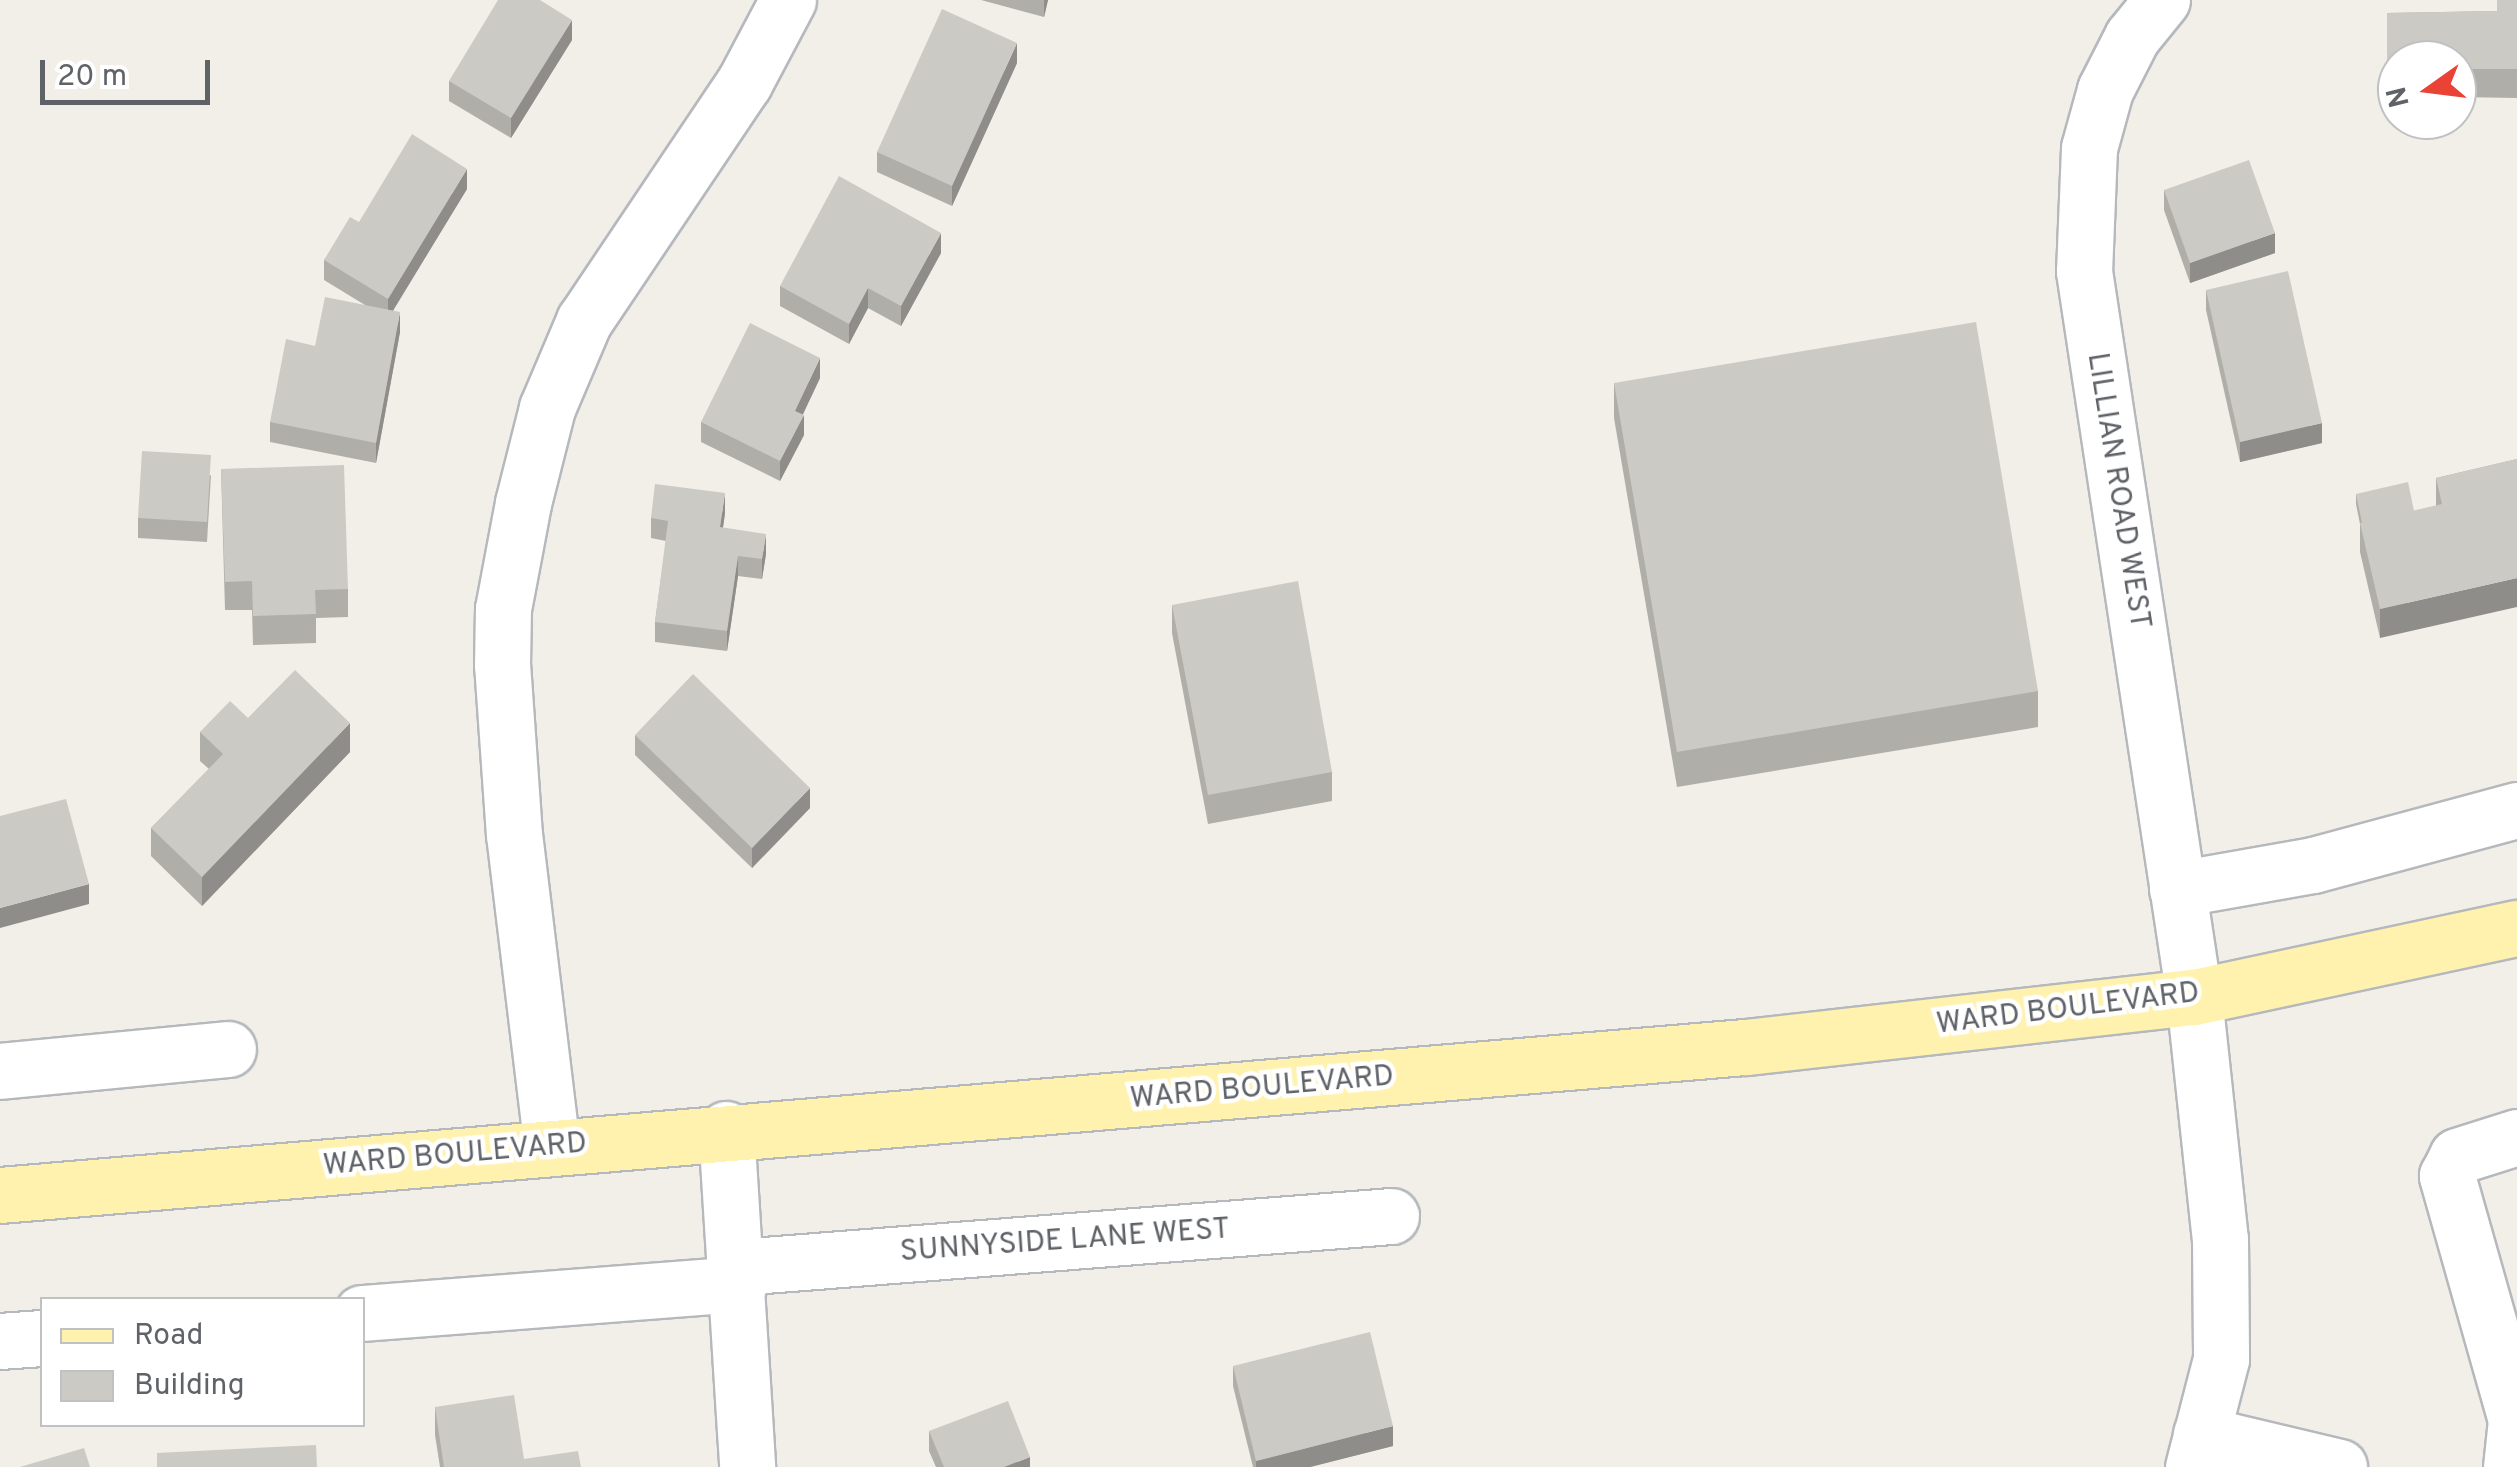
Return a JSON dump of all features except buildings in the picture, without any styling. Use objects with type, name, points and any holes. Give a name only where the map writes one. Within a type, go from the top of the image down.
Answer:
[{"type":"main road","name":"WARD BOULEVARD","points":[[0,1195],[726,1130],[1674,1054],[2194,998],[2517,928]]},
{"type":"street","points":[[552,1148],[514,835],[502,665],[503,609],[523,503],[548,408],[584,321],[744,83],[788,0]]},
{"type":"street","name":"LILLIAN ROAD WEST","points":[[2162,0],[2132,37],[2097,119],[2089,148],[2084,271],[2194,998],[2220,1239],[2221,1359],[2197,1450]]},
{"type":"street","points":[[2177,890],[2312,865],[2517,810]]},
{"type":"street","points":[[0,1070],[228,1049]]},
{"type":"street","points":[[726,1130],[739,1275],[747,1467]]},
{"type":"street","points":[[2511,1467],[2516,1420],[2446,1176],[2457,1156],[2517,1137]]},
{"type":"street","name":"SUNNYSIDE LANE WEST","points":[[365,1313],[1391,1216]]},
{"type":"street","points":[[0,1341],[40,1338]]},
{"type":"street","points":[[2197,1450],[2339,1467]]}]
